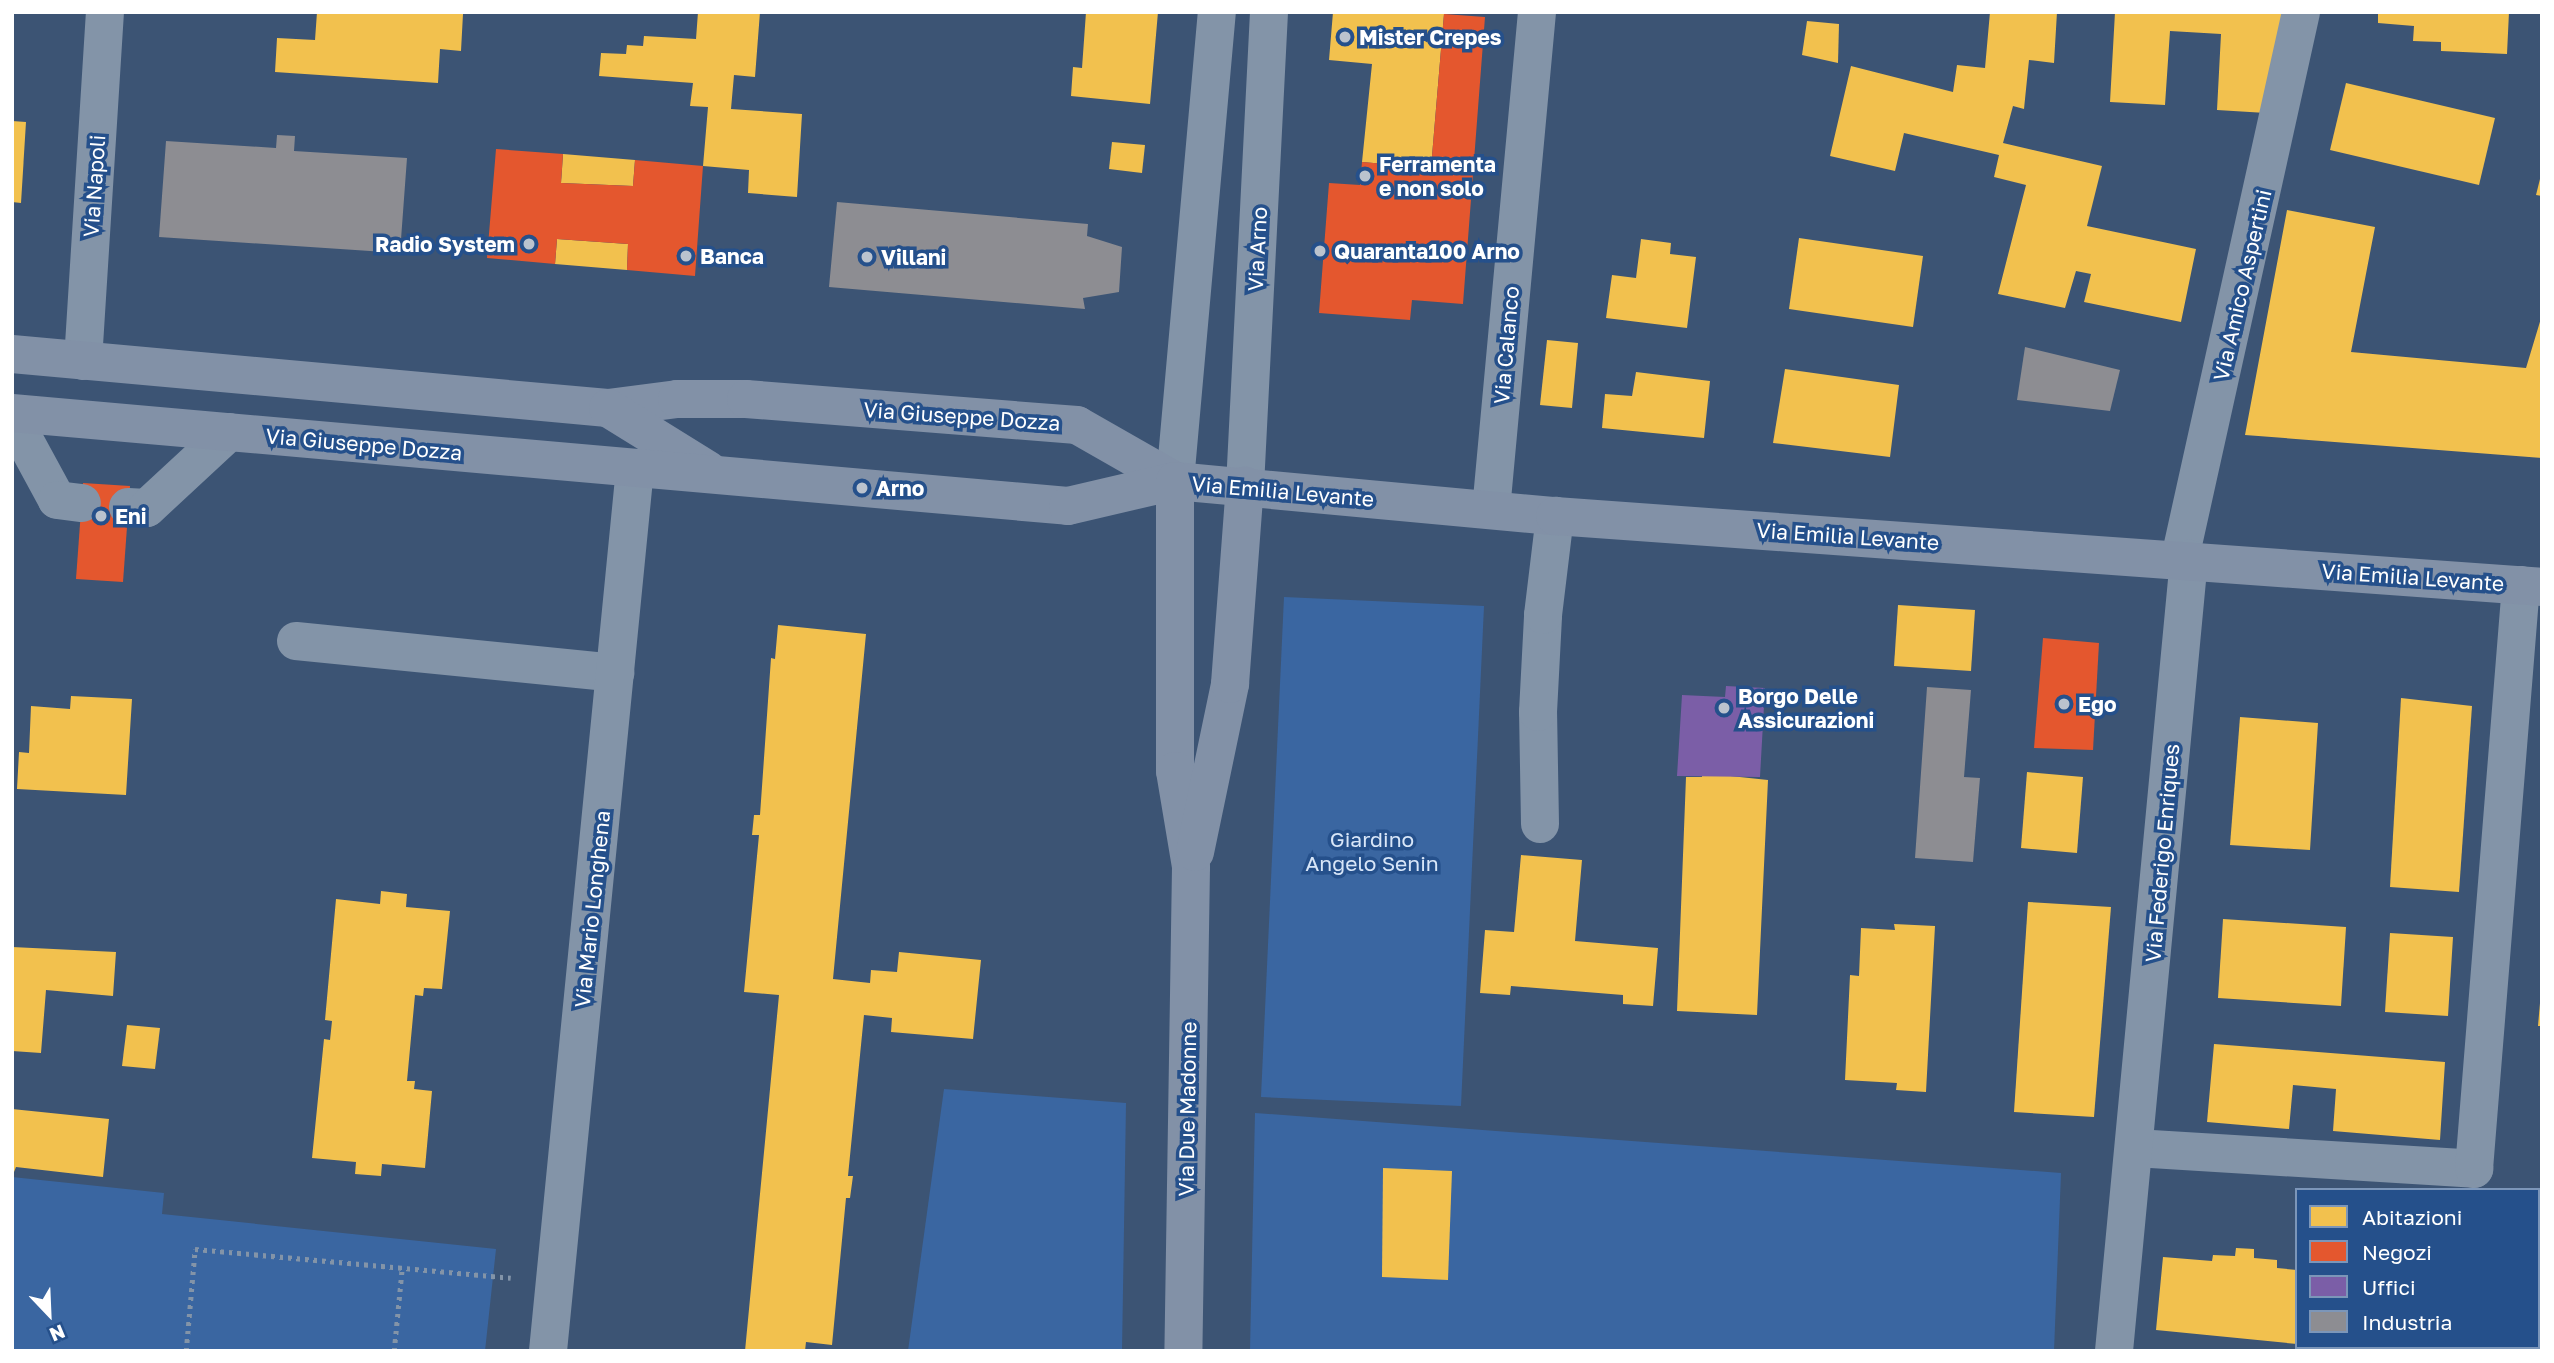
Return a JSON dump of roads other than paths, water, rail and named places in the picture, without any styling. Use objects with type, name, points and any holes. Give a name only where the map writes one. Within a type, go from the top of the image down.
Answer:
[{"type":"main road","name":"Via Giuseppe Dozza","points":[[12,354],[608,408],[677,399],[746,399],[1077,425],[1175,481]]},
{"type":"main road","name":"Via Giuseppe Dozza","points":[[608,408],[716,475]]},
{"type":"main road","name":"Via Giuseppe Dozza","points":[[12,415],[1068,506],[1175,481]]},
{"type":"main road","name":"Via Emilia Levante","points":[[1175,481],[1555,516],[2185,558],[2531,586]]},
{"type":"main road","name":"Via Due Madonne","points":[[1175,481],[1175,771],[1191,867],[1183,1351]]},
{"type":"main road","name":"Via Due Madonne","points":[[1191,867],[1230,684],[1245,486]]},
{"type":"street","name":"Via Napoli","points":[[83,360],[105,12]]},
{"type":"street","points":[[1175,481],[1217,12]]},
{"type":"street","name":"Via Arno","points":[[1245,486],[1269,12]]},
{"type":"street","name":"Via Calanco","points":[[1492,510],[1537,12]]},
{"type":"street","name":"Via Amico Aspertini","points":[[2185,558],[2301,12]]},
{"type":"street","points":[[12,415],[57,500],[82,503]]},
{"type":"street","points":[[128,507],[147,508],[229,432]]},
{"type":"street","name":"Via Mario Longhena","points":[[548,1351],[635,468]]},
{"type":"street","points":[[1540,824],[1538,712],[1543,615],[1555,516]]},
{"type":"street","name":"Via Federigo Enriques","points":[[2114,1351],[2135,1148],[2185,558]]},
{"type":"street","name":"Via Emilia Levante","points":[[2135,1148],[2474,1169],[2531,586]]},
{"type":"street","points":[[296,640],[615,673]]},
{"type":"place","name":"Mister Crepes","points":[[1345,37]]},
{"type":"place","name":"Ferramenta e non solo","points":[[1365,176]]},
{"type":"place","name":"Radio System","points":[[529,244]]},
{"type":"place","name":"Quaranta100 Arno","points":[[1320,251]]},
{"type":"place","name":"Banca","points":[[686,256]]},
{"type":"place","name":"Villani","points":[[867,257]]},
{"type":"place","name":"Arno","points":[[862,488]]},
{"type":"place","name":"Eni","points":[[101,516]]},
{"type":"place","name":"Ego","points":[[2064,704]]},
{"type":"place","name":"Borgo Delle Assicurazioni","points":[[1724,708]]},
{"type":"park label","name":"Giardino Angelo Senin","points":[[1372,851]]}]
